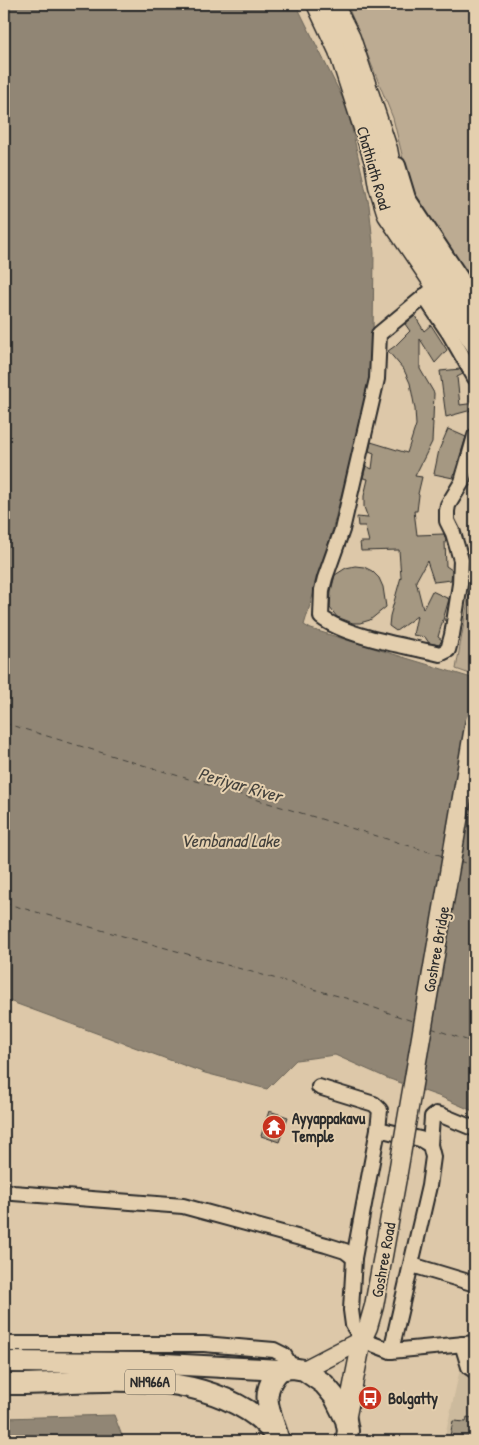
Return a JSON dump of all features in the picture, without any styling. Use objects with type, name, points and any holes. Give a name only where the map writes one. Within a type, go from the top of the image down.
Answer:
[{"type":"highway","name":"NH966A","points":[[4,1362],[145,1363],[292,1369]]},
{"type":"highway","name":"NH966A","points":[[280,1440],[267,1404],[268,1387],[272,1377],[292,1369]]},
{"type":"highway","points":[[292,1369],[324,1384],[334,1396],[346,1420],[348,1431],[346,1441]]},
{"type":"highway","name":"NH966A","points":[[4,1384],[143,1381],[189,1386],[216,1394],[235,1403],[259,1418],[280,1440]]},
{"type":"main road","name":"Chathiath Road","points":[[316,4],[338,51],[374,162],[378,186],[387,215],[430,291],[475,345]]},
{"type":"main road","name":"Chathiath Road","points":[[334,4],[351,38],[385,140],[398,202],[475,320]]},
{"type":"main road","name":"Goshree Bridge","points":[[397,1178],[475,721]]},
{"type":"main road","name":"Goshree Road","points":[[346,1420],[362,1340],[374,1306],[397,1178]]},
{"type":"main road","points":[[292,1369],[362,1340]]},
{"type":"street","points":[[342,4],[389,123],[398,167],[408,198],[475,299]]},
{"type":"street","points":[[475,378],[449,333],[430,291],[379,334],[377,379],[342,530],[322,590],[321,618],[331,625],[375,639],[440,654],[448,650],[460,584],[461,560],[453,533],[447,521],[447,511],[448,505],[462,482],[475,436]]},
{"type":"street","points":[[319,1086],[374,1104],[380,1110],[354,1258],[351,1310],[353,1325],[362,1340],[391,1351],[470,1350],[469,1367],[475,1371]]},
{"type":"street","points":[[391,1351],[429,1186],[433,1157],[430,1145],[432,1117],[436,1114],[475,1129]]},
{"type":"street","points":[[378,1129],[420,1139],[430,1145]]},
{"type":"street","points":[[4,1190],[13,1193],[183,1206],[326,1245],[345,1251],[354,1258]]},
{"type":"street","points":[[412,1266],[475,1284]]},
{"type":"street","points":[[4,1344],[204,1344],[266,1349],[280,1351],[292,1369]]},
{"type":"shaded area","points":[[347,4],[475,4],[475,289],[412,195],[393,118]]},
{"type":"shaded area","points":[[475,560],[475,644],[470,674],[456,669]]},
{"type":"shaded area","points":[[464,1351],[475,1356],[475,1441],[444,1441]]},
{"type":"water","name":"Vembanad Lake","points":[[4,4],[296,4],[347,107],[369,205],[374,253],[373,334],[367,394],[331,535],[304,625],[311,629],[475,679],[475,1112],[441,1097],[387,1078],[335,1055],[296,1060],[267,1089],[205,1073],[4,998]]},
{"type":"water","points":[[114,1415],[124,1441],[4,1441],[4,1418]]},
{"type":"building","points":[[415,316],[424,331],[431,325],[447,350],[435,363],[420,339],[420,369],[434,393],[433,420],[431,421],[433,422],[432,442],[415,476],[422,477],[417,511],[414,511],[417,535],[444,534],[446,541],[446,566],[452,570],[451,580],[434,582],[427,561],[416,581],[423,609],[432,591],[449,599],[438,637],[442,640],[439,645],[429,643],[425,637],[413,635],[417,616],[396,631],[389,626],[401,577],[399,550],[361,551],[360,542],[369,542],[365,526],[358,526],[357,517],[368,518],[364,507],[364,496],[368,479],[363,478],[366,466],[372,469],[374,453],[369,451],[371,442],[407,453],[416,425],[410,383],[404,370],[388,351],[410,331],[405,324]]},
{"type":"building","points":[[460,369],[463,374],[457,377],[460,405],[475,403],[475,409],[446,417],[440,371]]},
{"type":"building","points":[[448,429],[466,437],[453,478],[434,474],[439,450]]},
{"type":"building","points":[[364,567],[372,571],[379,578],[383,587],[386,607],[370,620],[360,623],[353,623],[337,617],[330,608],[331,591],[335,575],[346,568]]},
{"type":"building","name":"Ayyappakavu Temple","points":[[269,1111],[288,1117],[279,1142],[261,1136]]},
{"type":"building","points":[[467,1417],[475,1419],[475,1441],[449,1441],[453,1421],[466,1422]]},
{"type":"ferry route","points":[[4,723],[443,856]]},
{"type":"ferry route","points":[[459,861],[475,866]]},
{"type":"ferry route","points":[[4,903],[349,999],[415,1022]]},
{"type":"ferry route","points":[[431,1028],[475,1043]]},
{"type":"place","name":"Ayyappakavu Temple","points":[[274,1127]]},
{"type":"place","name":"Bolgatty","points":[[370,1398]]},
{"type":"water label","name":"Periyar River","points":[[240,785]]}]
